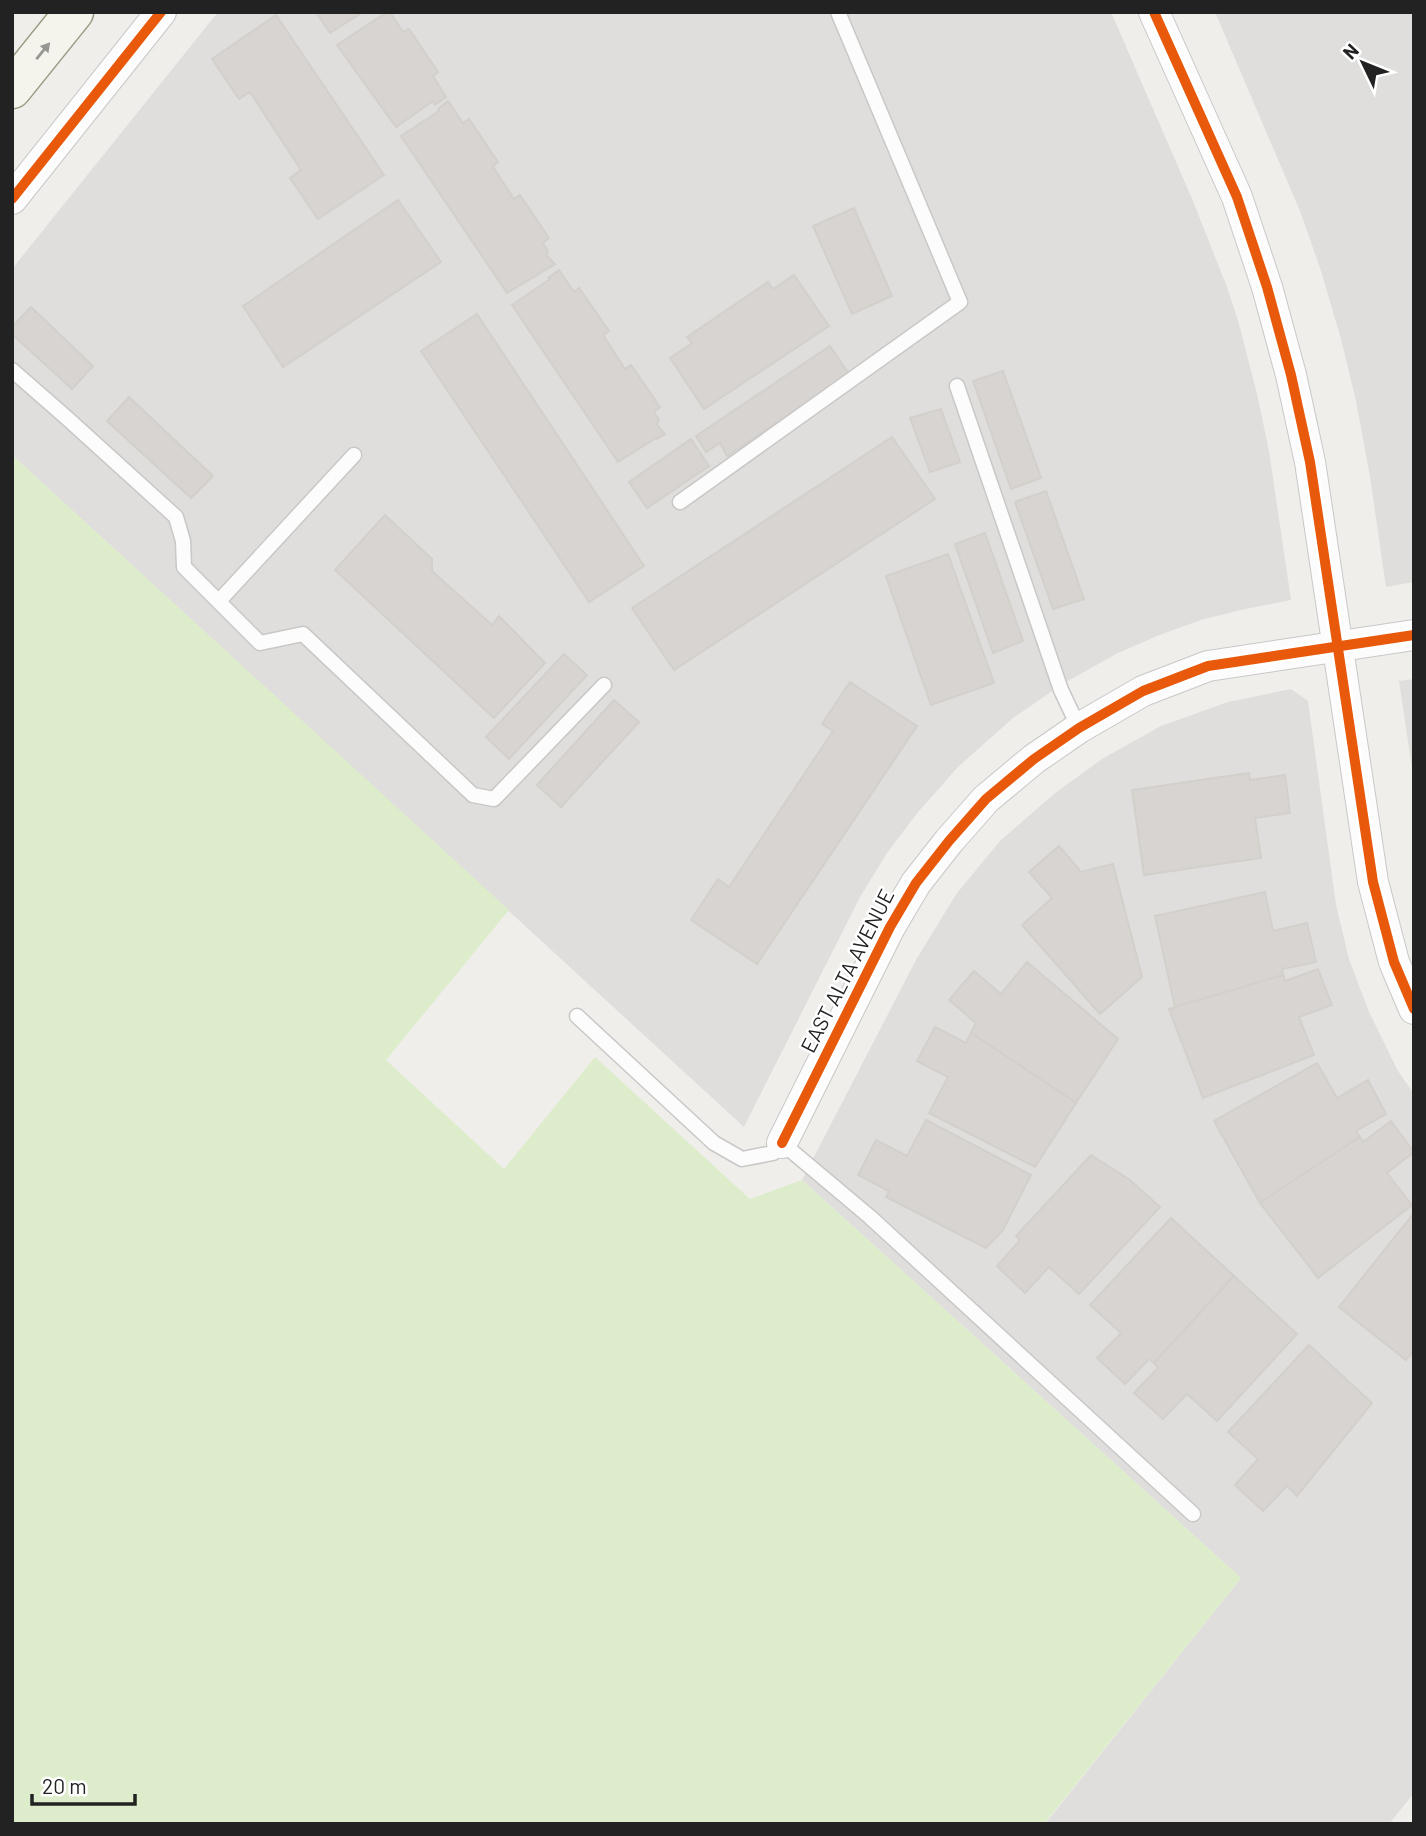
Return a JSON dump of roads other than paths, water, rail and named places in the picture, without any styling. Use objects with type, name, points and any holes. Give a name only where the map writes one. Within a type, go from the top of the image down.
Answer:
[{"type":"main road","points":[[12,89],[74,12]]},
{"type":"street","points":[[12,199],[161,12]]},
{"type":"street","points":[[1154,12],[1237,197],[1267,287],[1291,375],[1310,462],[1373,883],[1394,962],[1414,1009]]},
{"type":"street","name":"EAST ALTA AVENUE","points":[[782,1143],[890,927],[916,883],[986,799],[1034,760],[1079,728],[1143,691],[1208,666],[1414,635]]},
{"type":"lane","points":[[680,502],[960,302],[838,12]]},
{"type":"lane","points":[[12,370],[176,517],[183,541],[184,567],[260,643],[303,634],[473,795],[494,799],[604,685]]},
{"type":"lane","points":[[957,386],[1061,690],[1079,728]]},
{"type":"lane","points":[[219,601],[354,455]]},
{"type":"lane","points":[[577,1016],[714,1143],[742,1159],[773,1153],[782,1143],[870,1217],[1193,1514]]}]
